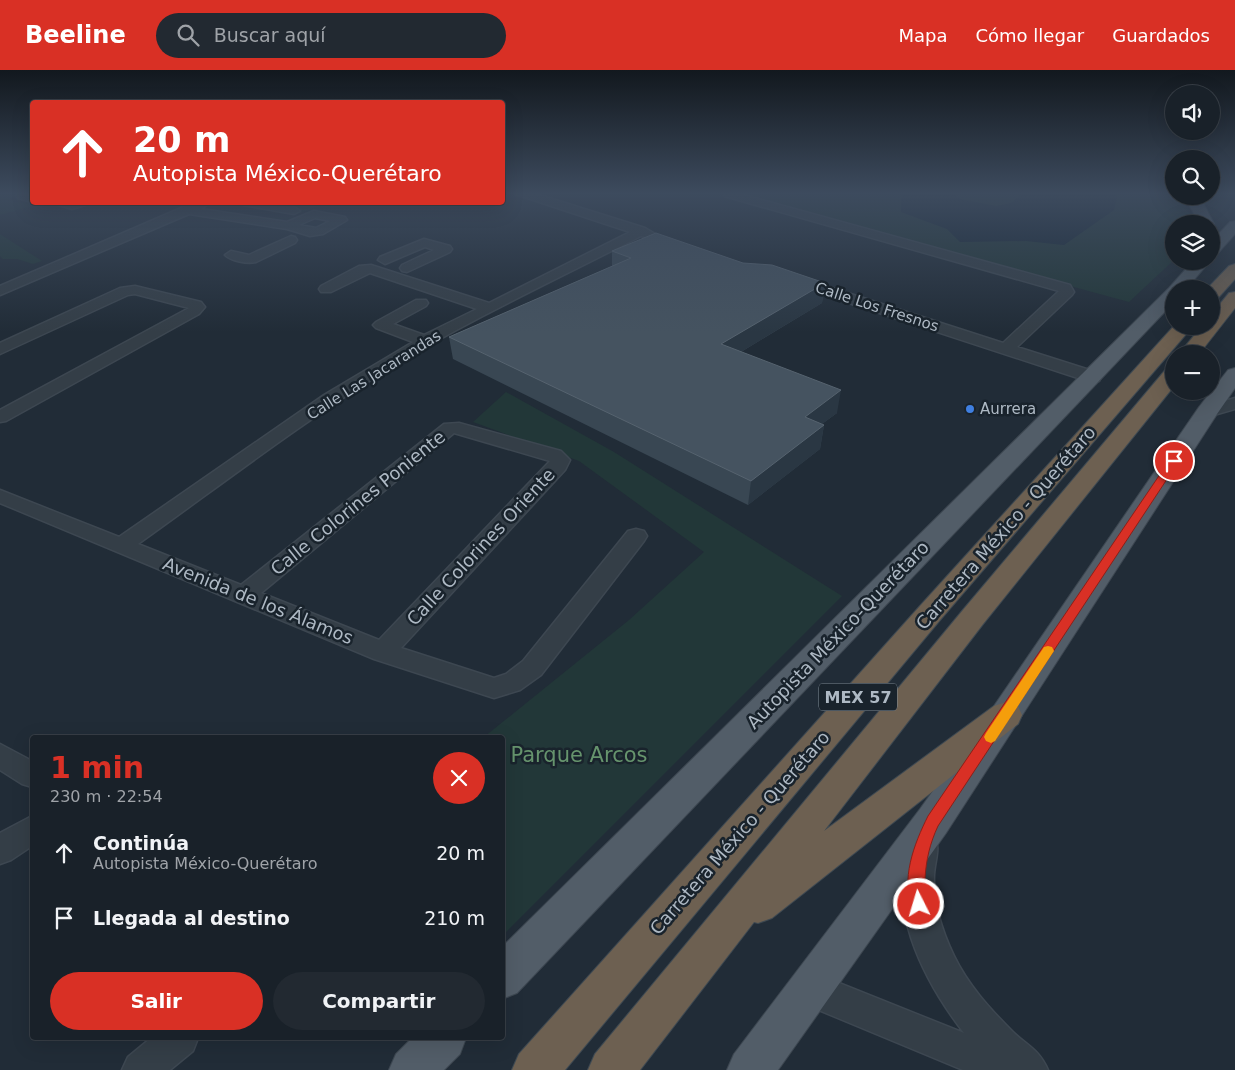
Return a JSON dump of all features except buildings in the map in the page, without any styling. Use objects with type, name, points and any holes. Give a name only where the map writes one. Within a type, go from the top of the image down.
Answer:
[{"type":"highway","points":[[1220,285],[1235,268]]},
{"type":"highway","points":[[1196,345],[1235,297]]},
{"type":"highway","name":"Carretera México - Querétaro","points":[[535,1070],[930,613],[1176,335]]},
{"type":"highway","name":"Carretera México - Querétaro","points":[[611,1070],[972,617],[1165,383]]},
{"type":"highway","points":[[725,929],[1006,715]]},
{"type":"main road","name":"Autopista México-Querétaro","points":[[1185,280],[1194,270]]},
{"type":"main road","name":"Autopista México-Querétaro","points":[[505,975],[1165,301]]},
{"type":"main road","points":[[750,1070],[933,821],[1221,407],[1235,374]]},
{"type":"main road","points":[[412,1070],[442,1040]]},
{"type":"street","points":[[0,290],[120,239]]},
{"type":"street","points":[[247,246],[231,255],[251,259],[291,240],[286,239]]},
{"type":"street","name":"Calle Las Jacarandas","points":[[122,545],[330,399],[425,341],[626,239]]},
{"type":"street","points":[[888,239],[1065,288],[1068,292],[1006,349]]},
{"type":"street","points":[[407,268],[498,304]]},
{"type":"street","points":[[348,293],[341,294],[326,289],[364,269],[371,269],[498,304]]},
{"type":"street","points":[[371,282],[387,274]]},
{"type":"street","name":"Calle Los Fresnos","points":[[788,278],[1093,376]]},
{"type":"street","points":[[0,349],[125,291],[135,290],[198,307],[194,311],[0,417]]},
{"type":"street","points":[[421,302],[381,324],[425,341]]},
{"type":"street","name":"Calle Colorines Poniente","points":[[243,596],[450,428],[459,428],[506,441]]},
{"type":"street","name":"Calle Colorines Oriente","points":[[382,652],[558,466],[560,460],[554,455],[506,441]]},
{"type":"street","name":"Avenida de los Álamos","points":[[0,496],[382,652],[494,688],[508,686],[532,668],[636,536]]},
{"type":"street","points":[[0,756],[30,774]]},
{"type":"street","points":[[933,821],[919,858],[917,880],[919,904],[925,930],[947,978],[971,1013],[995,1040],[1029,1070]]},
{"type":"street","points":[[0,850],[30,831]]},
{"type":"street","points":[[809,989],[1009,1070]]},
{"type":"street","points":[[141,1070],[178,1040]]},
{"type":"green space","points":[[0,239],[7,239],[42,261],[33,264],[17,259],[3,259],[0,256]]},
{"type":"green space","points":[[897,239],[1165,239],[1165,268],[1129,302]]},
{"type":"green space","name":"Parque Arcos","points":[[506,392],[614,452],[842,596],[505,933],[505,735],[486,735],[629,620],[704,552],[579,461],[473,422]]},
{"type":"water","points":[[957,239],[1073,239],[1064,245],[1026,241],[960,242]]},
{"type":"slow traffic","points":[[991,737],[1048,651]]},
{"type":"place","name":"Aurrera","points":[[970,409]]},
{"type":"route","points":[[919,904],[917,880],[919,858],[933,821],[1006,715],[1174,461]]}]
